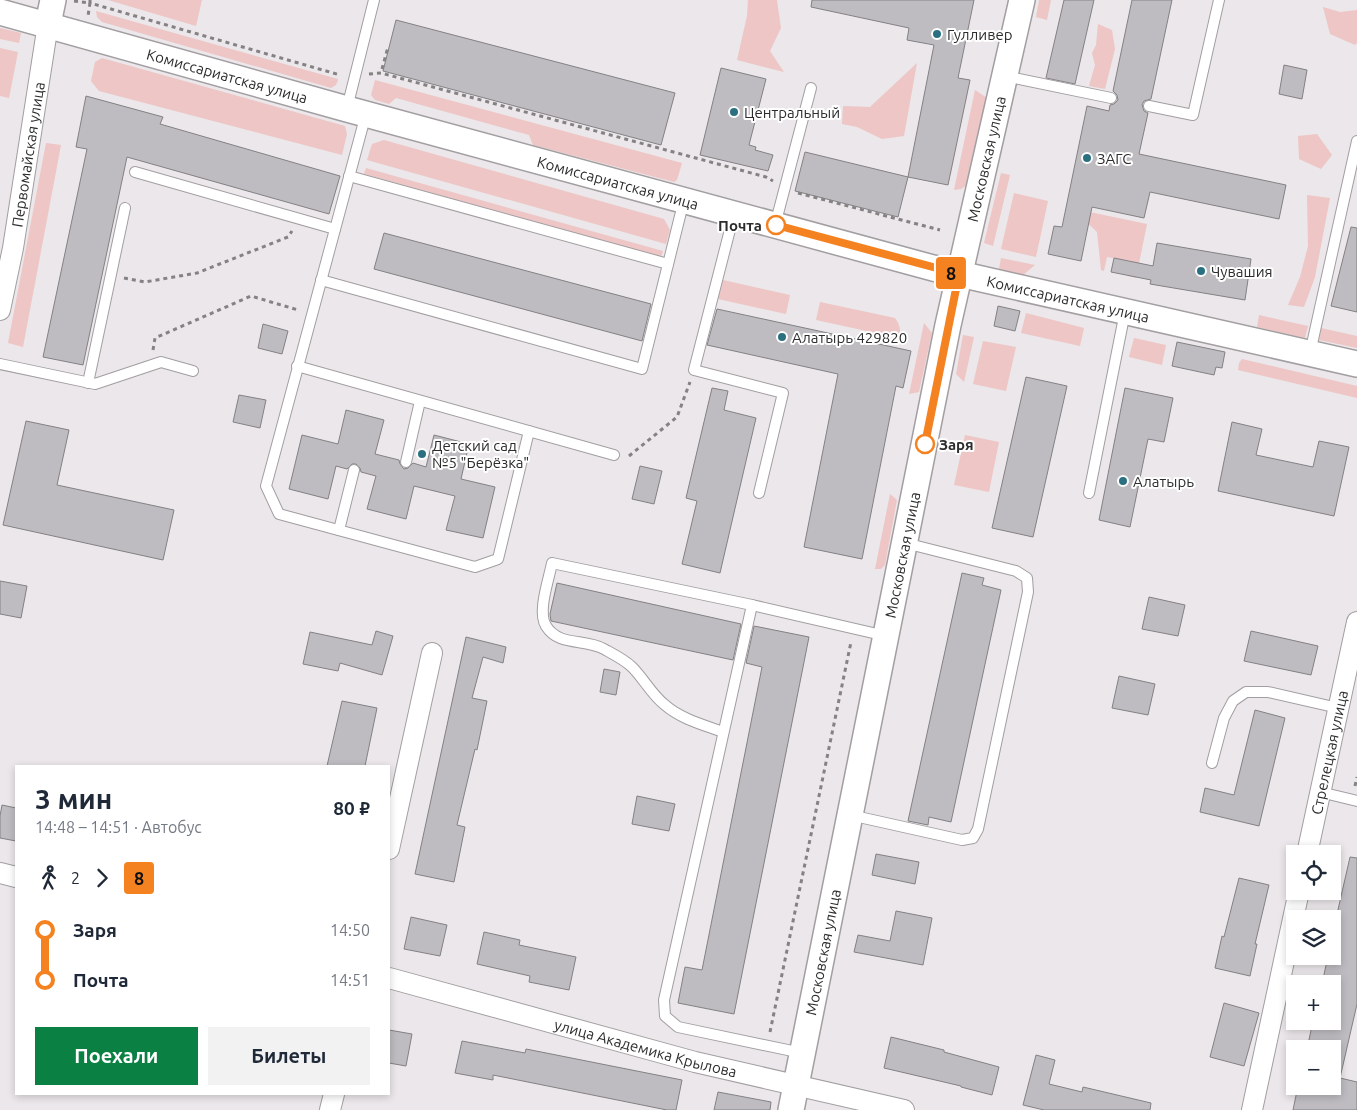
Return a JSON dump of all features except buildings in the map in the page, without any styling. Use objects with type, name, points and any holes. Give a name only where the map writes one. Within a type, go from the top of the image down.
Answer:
[{"type":"street","name":"Московская улица","points":[[790,1110],[959,274],[1022,0]]},
{"type":"street","name":"Комиссариатская улица","points":[[0,12],[51,12],[356,112],[959,274],[1357,364]]},
{"type":"street","name":"Первомайская улица","points":[[0,310],[13,248],[51,12]]},
{"type":"street","name":"Стрелецкая улица","points":[[1309,845],[1357,622]]},
{"type":"street","points":[[390,844],[432,653]]},
{"type":"street","points":[[0,873],[15,877]]},
{"type":"street","points":[[1252,1110],[1297,900]]},
{"type":"street","name":"улица Академика Крылова","points":[[390,978],[695,1062],[904,1110]]},
{"type":"street","points":[[330,1110],[334,1095]]},
{"type":"lane","points":[[374,0],[356,74],[356,112],[349,176],[266,486],[279,514],[475,567],[498,559],[529,431]]},
{"type":"lane","points":[[1149,106],[1193,115],[1219,0]]},
{"type":"lane","points":[[1004,75],[1111,98]]},
{"type":"lane","points":[[775,225],[811,88]]},
{"type":"lane","points":[[1310,353],[1357,142]]},
{"type":"lane","points":[[136,172],[335,229]]},
{"type":"lane","points":[[349,176],[668,264]]},
{"type":"lane","points":[[321,280],[642,369],[684,200]]},
{"type":"lane","points":[[88,383],[126,208]]},
{"type":"lane","points":[[734,214],[694,370],[783,393],[759,493]]},
{"type":"lane","points":[[1090,493],[1125,312]]},
{"type":"lane","points":[[0,364],[95,384],[161,362],[193,371]]},
{"type":"lane","points":[[298,366],[614,455]]},
{"type":"lane","points":[[406,462],[420,401]]},
{"type":"lane","points":[[339,530],[354,470]]},
{"type":"lane","points":[[850,815],[962,840],[973,838],[978,829],[1028,592],[1027,578],[1016,571],[905,543]]},
{"type":"lane","points":[[723,732],[685,718],[664,705],[631,666],[602,647],[583,642],[565,641],[553,635],[544,624],[542,613],[552,563],[886,636]]},
{"type":"lane","points":[[752,606],[664,1000],[665,1016],[678,1027],[802,1053]]},
{"type":"lane","points":[[1212,763],[1224,718],[1233,701],[1246,692],[1268,692],[1338,708]]},
{"type":"lane","points":[[1320,792],[1357,801]]},
{"type":"path","points":[[71,0],[90,2],[342,75],[381,73],[766,177],[784,189],[940,230]]},
{"type":"path","points":[[382,68],[389,47]]},
{"type":"path","points":[[111,275],[145,282],[197,273],[288,237],[301,219]]},
{"type":"path","points":[[150,366],[155,338],[252,296],[312,313]]},
{"type":"path","points":[[614,455],[627,458],[677,417],[694,370]]},
{"type":"path","points":[[767,1046],[854,629]]},
{"type":"shaded area","points":[[108,0],[202,0],[196,26]]},
{"type":"shaded area","points":[[748,0],[777,0],[781,28],[770,51],[784,72],[737,60],[747,16]]},
{"type":"shaded area","points":[[1039,0],[1051,0],[1047,20],[1036,17]]},
{"type":"shaded area","points":[[1323,7],[1340,12],[1357,10],[1357,43],[1355,45],[1330,34]]},
{"type":"shaded area","points":[[96,11],[338,80],[336,85],[331,88],[102,22],[97,17]]},
{"type":"shaded area","points":[[1098,24],[1112,30],[1115,49],[1105,89],[1089,86],[1095,65],[1092,53],[1096,45]]},
{"type":"shaded area","points":[[0,28],[21,33],[19,43],[0,39]]},
{"type":"shaded area","points":[[0,48],[18,52],[9,98],[0,96]]},
{"type":"shaded area","points":[[102,58],[345,126],[347,134],[342,155],[99,91],[91,81],[95,62]]},
{"type":"shaded area","points":[[917,63],[904,136],[882,139],[857,127],[842,124],[843,106],[870,107]]},
{"type":"shaded area","points":[[375,80],[682,163],[677,180],[674,182],[533,145],[529,135],[396,98],[389,104],[375,100],[371,95]]},
{"type":"shaded area","points":[[975,90],[987,98],[967,185],[961,189],[954,190]]},
{"type":"shaded area","points":[[1317,134],[1332,155],[1321,169],[1299,159],[1298,136]]},
{"type":"shaded area","points":[[384,140],[664,219],[670,230],[666,244],[367,160],[372,144]]},
{"type":"shaded area","points":[[46,143],[61,145],[23,347],[8,343]]},
{"type":"shaded area","points":[[366,168],[663,251],[661,257],[364,174]]},
{"type":"shaded area","points":[[1001,173],[1010,175],[993,246],[984,243]]},
{"type":"shaded area","points":[[1014,193],[1048,201],[1036,257],[1001,249]]},
{"type":"shaded area","points":[[1307,195],[1330,198],[1315,277],[1304,307],[1288,305],[1300,277],[1308,246]]},
{"type":"shaded area","points":[[1080,210],[1147,224],[1136,278],[1128,276],[1131,261],[1107,257],[1104,271],[1101,270],[1097,232],[1078,214]]},
{"type":"shaded area","points":[[1001,258],[1035,265],[1023,275],[999,269]]},
{"type":"shaded area","points":[[723,280],[790,295],[786,314],[718,299]]},
{"type":"shaded area","points":[[820,302],[895,318],[900,328],[899,338],[816,320]]},
{"type":"shaded area","points":[[1026,313],[1084,328],[1080,346],[1021,333]]},
{"type":"shaded area","points":[[1259,315],[1308,326],[1305,338],[1257,327]]},
{"type":"shaded area","points":[[924,323],[932,333],[919,392],[909,394]]},
{"type":"shaded area","points":[[1321,328],[1357,336],[1357,348],[1319,340]]},
{"type":"shaded area","points":[[963,335],[974,337],[964,382],[956,374]]},
{"type":"shaded area","points":[[1134,338],[1166,345],[1162,365],[1129,357]]},
{"type":"shaded area","points":[[983,341],[1016,347],[1006,391],[973,384]]},
{"type":"shaded area","points":[[1242,359],[1357,386],[1357,398],[1238,370]]},
{"type":"shaded area","points":[[965,435],[999,442],[989,492],[954,485]]},
{"type":"shaded area","points":[[890,494],[897,500],[885,565],[881,569],[875,569]]},
{"type":"bus line","name":"8","points":[[776,225],[959,274],[925,444]]},
{"type":"place","name":"Гулливер","points":[[937,34]]},
{"type":"place","name":"Центральный","points":[[734,112]]},
{"type":"place","name":"ЗАГС","points":[[1087,158]]},
{"type":"place","name":"Почта","points":[[776,225]]},
{"type":"place","name":"Чувашия","points":[[1201,271]]},
{"type":"place","name":"Алатырь 429820","points":[[782,337]]},
{"type":"place","name":"Заря","points":[[925,444]]},
{"type":"place","name":"Детский сад №5 \"Берёзка\"","points":[[422,454]]},
{"type":"place","name":"Алатырь","points":[[1123,481]]}]
